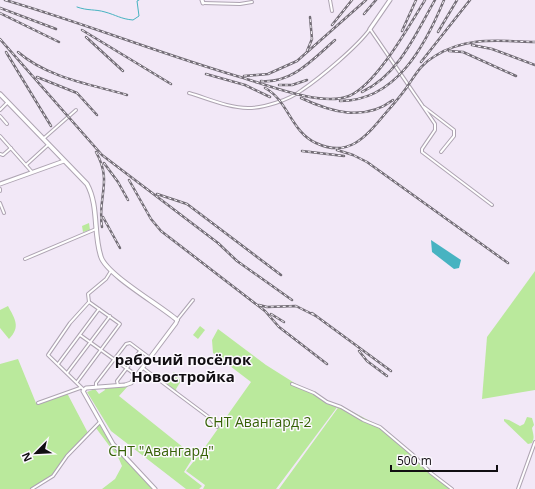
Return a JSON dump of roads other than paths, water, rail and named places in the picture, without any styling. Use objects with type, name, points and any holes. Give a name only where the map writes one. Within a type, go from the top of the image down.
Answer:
[{"type":"main road","points":[[0,94],[49,144],[89,188],[101,256],[104,263],[111,271],[177,320]]},
{"type":"street","points":[[330,0],[332,11]]},
{"type":"street","points":[[189,93],[231,106],[248,108],[284,99],[302,90],[355,46],[370,29],[390,0]]},
{"type":"street","points":[[202,1],[240,4],[252,2]]},
{"type":"street","points":[[370,29],[436,126],[422,149],[423,153],[492,205]]},
{"type":"street","points":[[0,110],[8,102]]},
{"type":"street","points":[[423,106],[454,130],[454,136],[441,152]]},
{"type":"street","points":[[43,139],[76,110]]},
{"type":"street","points":[[0,116],[8,124]]},
{"type":"street","points":[[0,136],[32,172]]},
{"type":"street","points":[[26,165],[49,144]]},
{"type":"street","points":[[0,154],[3,155],[11,148]]},
{"type":"street","points":[[1,183],[64,161]]},
{"type":"street","points":[[0,203],[4,213]]},
{"type":"street","points":[[25,259],[96,229]]},
{"type":"street","points":[[77,382],[120,324],[89,302],[88,294],[106,279],[111,271]]},
{"type":"street","points":[[38,403],[81,388],[128,384],[137,376],[193,300]]},
{"type":"street","points":[[89,302],[70,323],[48,355],[77,382],[117,448],[155,489]]},
{"type":"street","points":[[58,364],[99,309]]},
{"type":"street","points":[[67,373],[110,316]]},
{"type":"street","points":[[80,335],[137,376]]},
{"type":"street","points":[[96,387],[96,383],[124,346],[130,343],[150,358]]},
{"type":"street","points":[[118,385],[117,381],[140,351]]},
{"type":"street","points":[[143,368],[210,418],[217,426]]},
{"type":"street","points":[[292,384],[314,393],[327,402],[341,407],[363,420],[380,427],[412,454],[431,473],[452,489]]},
{"type":"street","points":[[32,489],[53,476],[67,456],[100,422]]},
{"type":"street","points":[[518,489],[535,442]]},
{"type":"water","points":[[431,240],[461,260],[459,268],[454,269],[432,252]]},
{"type":"waterway","points":[[77,7],[101,11],[133,20],[139,16],[137,1],[139,0]]},
{"type":"railway","points":[[5,0],[294,94],[324,99],[337,99],[349,96],[359,90],[370,80],[391,54],[425,0]]},
{"type":"railway","points":[[332,25],[352,0]]},
{"type":"railway","points":[[244,76],[268,74],[297,61],[366,0]]},
{"type":"railway","points":[[364,14],[376,0]]},
{"type":"railway","points":[[402,31],[416,0]]},
{"type":"railway","points":[[362,92],[375,85],[396,64],[413,39],[435,0]]},
{"type":"railway","points":[[340,101],[360,99],[377,92],[393,81],[406,68],[418,52],[428,35],[444,0]]},
{"type":"railway","points":[[438,32],[457,0]]},
{"type":"railway","points":[[421,62],[470,0]]},
{"type":"railway","points":[[0,8],[56,29]]},
{"type":"railway","points":[[0,13],[59,42]]},
{"type":"railway","points":[[307,51],[312,39],[310,17]]},
{"type":"railway","points":[[82,30],[171,84]]},
{"type":"railway","points":[[86,37],[123,71]]},
{"type":"railway","points":[[0,39],[102,155],[218,243],[237,261],[292,300]]},
{"type":"railway","points":[[261,81],[283,79],[301,69],[335,40]]},
{"type":"railway","points":[[265,88],[273,93],[295,124],[308,138],[327,147],[347,147],[363,138],[370,131],[399,98],[419,70],[426,62],[435,56],[459,45],[484,41],[535,42]]},
{"type":"railway","points":[[472,45],[492,49],[535,65]]},
{"type":"railway","points":[[449,51],[463,52],[516,76]]},
{"type":"railway","points":[[6,52],[51,126]]},
{"type":"railway","points":[[18,52],[42,68],[56,74],[127,95]]},
{"type":"railway","points":[[206,74],[245,85],[270,97]]},
{"type":"railway","points":[[37,77],[77,93],[97,115]]},
{"type":"railway","points":[[279,85],[292,85],[307,80]]},
{"type":"railway","points":[[301,98],[336,111],[359,113],[382,107],[393,100]]},
{"type":"railway","points":[[337,150],[353,155],[367,162],[508,263]]},
{"type":"railway","points":[[302,151],[344,156]]},
{"type":"railway","points":[[96,152],[101,163],[104,181],[101,207],[102,227]]},
{"type":"railway","points":[[104,163],[118,182],[128,200]]},
{"type":"railway","points":[[129,180],[151,219],[161,231],[265,311],[279,327],[327,364]]},
{"type":"railway","points":[[157,194],[187,204],[281,275]]},
{"type":"railway","points":[[103,217],[120,248]]},
{"type":"railway","points":[[259,305],[267,307],[296,306],[316,316]]},
{"type":"railway","points":[[312,313],[391,371]]},
{"type":"railway","points":[[271,314],[284,322]]},
{"type":"railway","points":[[359,351],[367,361],[387,376]]},
{"type":"district","name":"рабочий посёлок Новостройка","points":[[183,368]]},
{"type":"park label","name":"СНТ Авангард-2","points":[[258,421]]},
{"type":"park label","name":"СНТ \"Авангард\"","points":[[161,450]]}]
